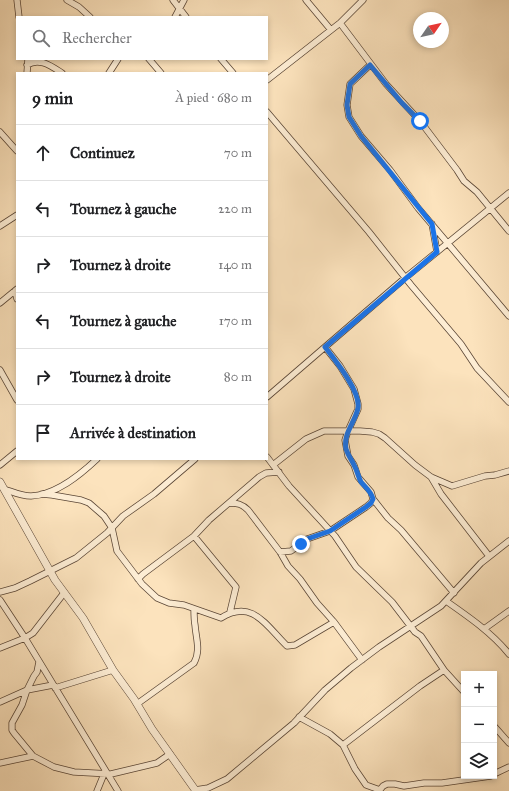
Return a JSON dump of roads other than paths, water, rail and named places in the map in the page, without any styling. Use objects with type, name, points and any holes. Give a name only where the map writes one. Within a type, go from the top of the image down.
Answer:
[{"type":"street","points":[[17,0],[19,16]]},
{"type":"street","points":[[67,0],[79,7],[89,16]]},
{"type":"street","points":[[173,0],[185,16]]},
{"type":"street","points":[[176,16],[184,0]]},
{"type":"street","points":[[268,79],[340,23],[363,0]]},
{"type":"street","points":[[308,1],[331,30]]},
{"type":"street","points":[[340,23],[370,65],[402,103],[420,121],[457,170],[464,182],[477,192],[509,231]]},
{"type":"street","points":[[110,72],[117,60]]},
{"type":"street","points":[[150,60],[161,72]]},
{"type":"street","points":[[223,60],[232,72]]},
{"type":"street","points":[[27,62],[37,61],[45,63],[60,72]]},
{"type":"street","points":[[370,65],[350,84],[347,105],[349,117],[361,136],[509,316]]},
{"type":"street","points":[[268,113],[364,226],[405,278],[461,344],[478,368],[509,402]]},
{"type":"street","points":[[0,132],[16,150]]},
{"type":"street","points":[[268,396],[405,278],[509,193]]},
{"type":"street","points":[[0,226],[16,216]]},
{"type":"street","points":[[432,224],[437,252]]},
{"type":"street","points":[[0,303],[16,290]]},
{"type":"street","points":[[325,347],[340,366],[354,389],[358,404],[358,409],[348,431],[346,440],[348,456],[354,465],[358,477],[371,492],[373,499],[388,518],[401,530],[454,593]]},
{"type":"street","points":[[0,370],[16,398]]},
{"type":"street","points":[[273,465],[306,439],[324,431],[348,431],[372,432],[379,434],[386,438],[415,465],[431,477],[452,486],[485,476],[509,471]]},
{"type":"street","points":[[0,465],[16,452]]},
{"type":"street","points":[[268,458],[289,486],[335,536],[356,567],[392,602],[415,632],[421,636],[444,670],[461,689]]},
{"type":"street","points":[[2,485],[21,495],[31,496],[42,494],[52,491],[77,476],[96,460]]},
{"type":"street","points":[[0,592],[15,588],[76,558],[112,528],[123,516],[154,494],[194,460]]},
{"type":"street","points":[[138,579],[142,574],[194,536],[203,526],[259,477],[266,473],[279,472]]},
{"type":"street","points":[[431,477],[441,494],[489,556]]},
{"type":"street","points":[[2,485],[50,571],[83,618],[113,670],[195,790],[208,788],[227,779],[299,717],[325,690],[362,660],[446,601],[481,563],[509,541]]},
{"type":"street","points":[[42,494],[52,494],[81,500],[89,503],[104,516],[112,528],[117,551],[148,591],[157,598],[169,603],[184,605],[221,618],[230,612],[246,611],[263,619],[287,646],[295,645],[334,622]]},
{"type":"street","points":[[280,552],[291,551],[307,539],[330,531],[366,507],[373,499]]},
{"type":"street","points":[[229,503],[245,506],[280,552],[288,566],[334,622],[362,660]]},
{"type":"street","points":[[194,536],[236,587],[230,612]]},
{"type":"street","points":[[0,648],[25,638],[33,633],[64,593]]},
{"type":"street","points":[[0,600],[25,638],[106,774],[118,791]]},
{"type":"street","points":[[446,601],[484,629],[501,644],[509,654]]},
{"type":"street","points":[[137,704],[194,663],[198,656],[198,648],[194,609]]},
{"type":"street","points":[[484,629],[509,610]]},
{"type":"street","points":[[39,662],[37,672],[12,723],[12,730],[33,756],[54,767],[74,772],[106,774],[157,763],[170,754]]},
{"type":"street","points":[[0,702],[27,690],[54,686],[113,670]]},
{"type":"street","points":[[343,745],[420,686],[444,670]]},
{"type":"street","points":[[299,717],[330,734],[343,745],[355,769],[366,785],[379,791],[387,784],[404,786],[424,782],[442,783],[470,779]]},
{"type":"street","points":[[497,729],[509,743]]},
{"type":"street","points":[[0,763],[33,756]]},
{"type":"street","points":[[497,773],[509,767]]},
{"type":"street","points":[[97,791],[106,774]]}]
